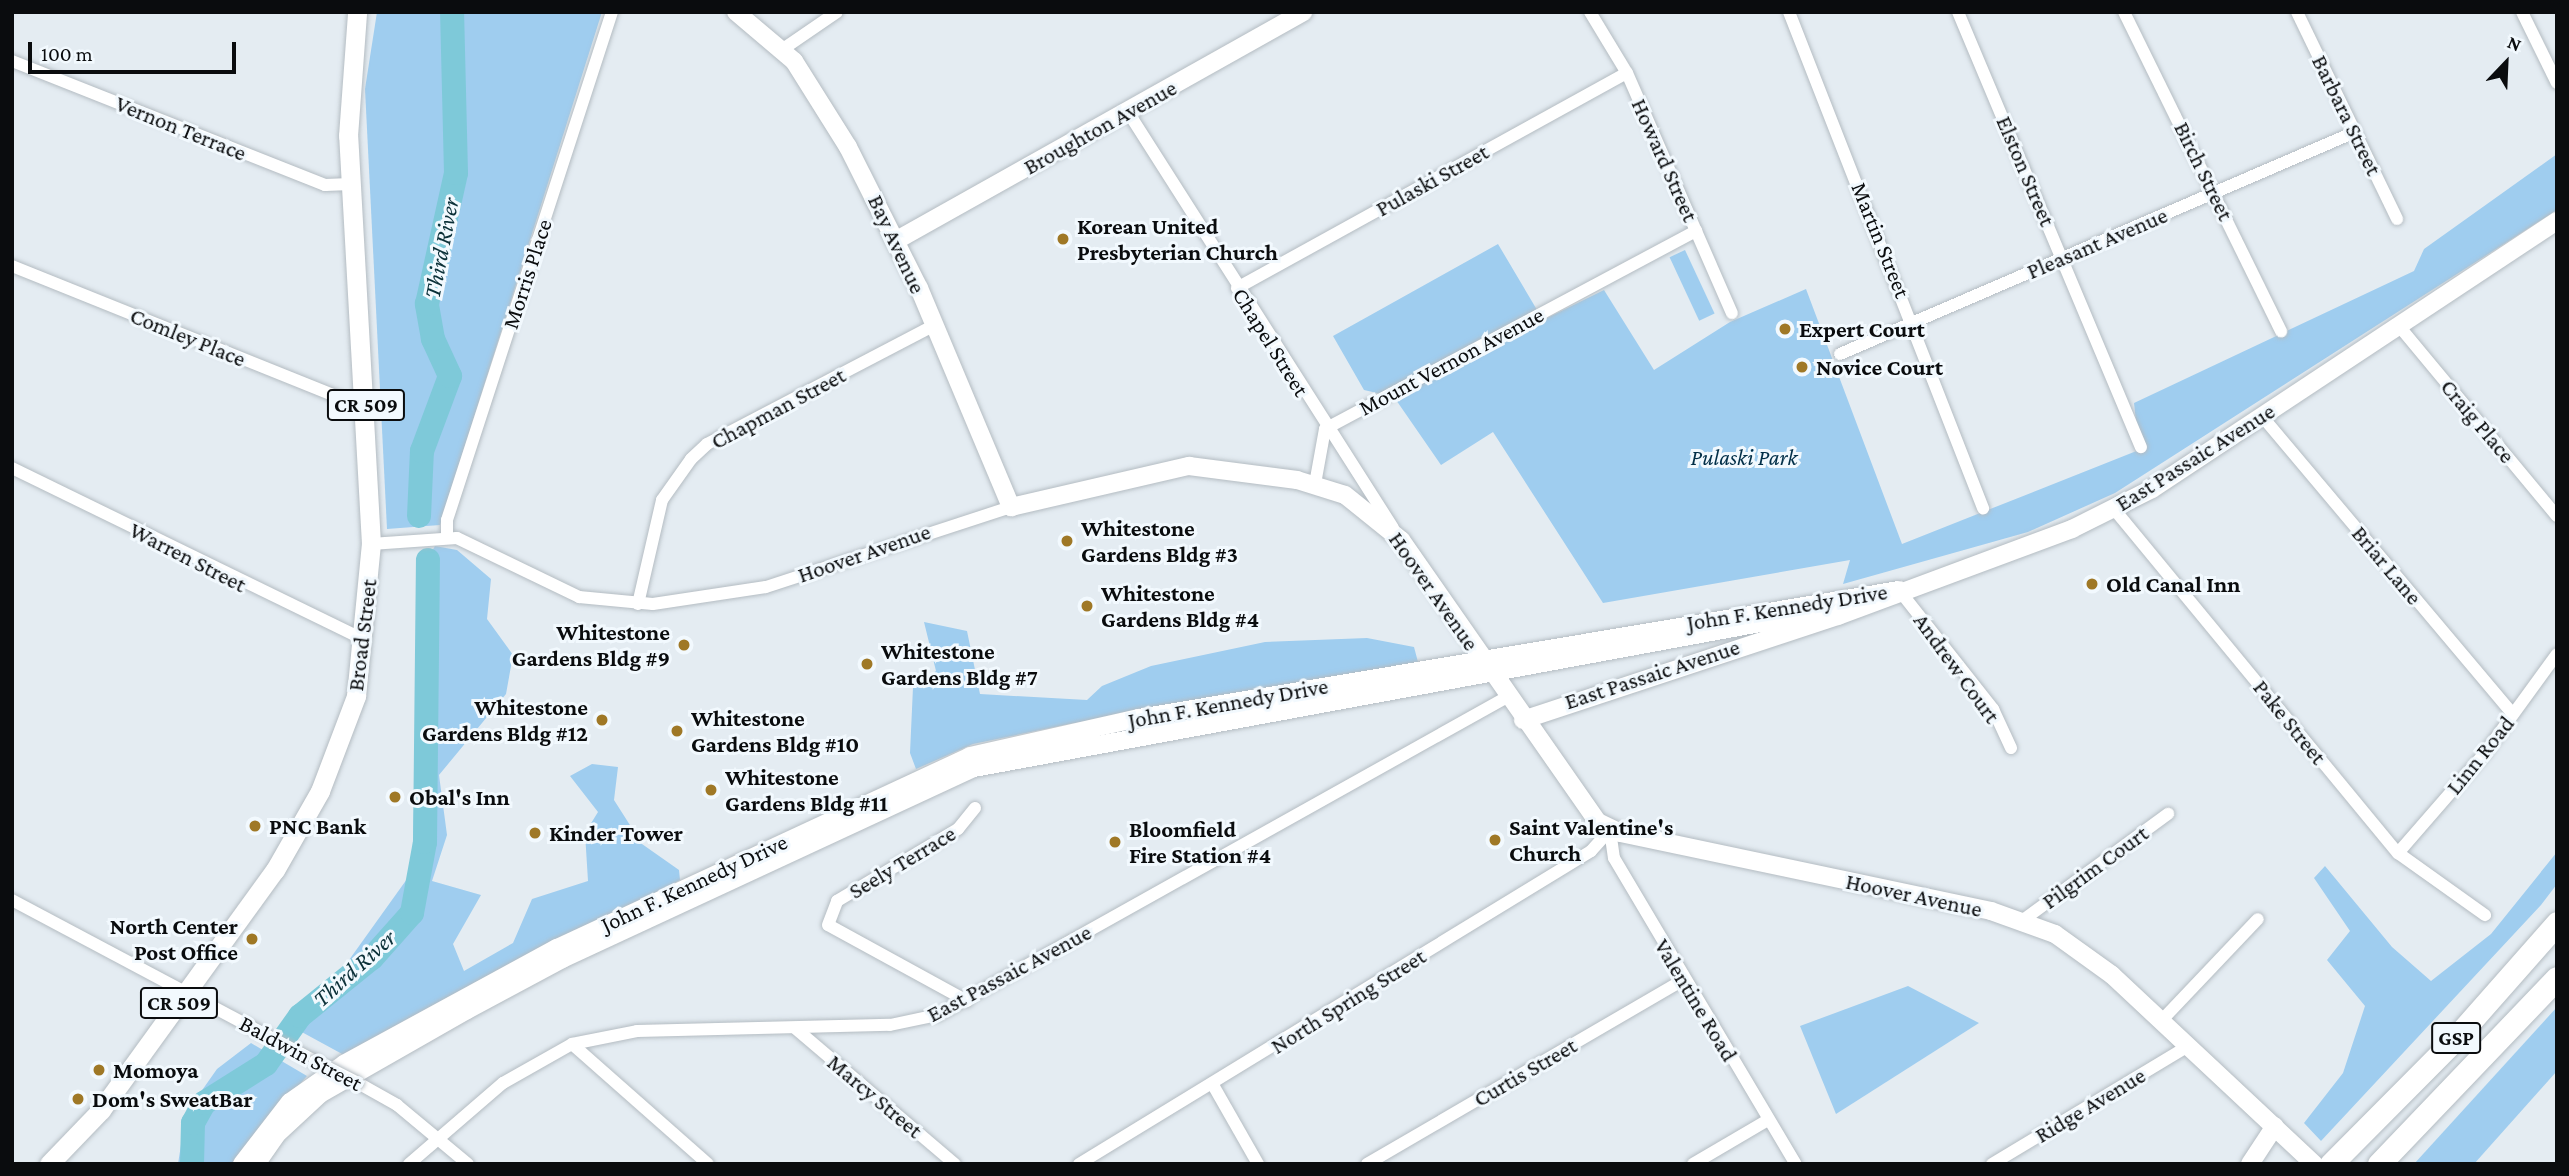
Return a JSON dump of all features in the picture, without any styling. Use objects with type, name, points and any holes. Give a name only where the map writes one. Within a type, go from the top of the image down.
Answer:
[{"type":"highway","name":"GSP","points":[[2331,1164],[2557,922]]},
{"type":"highway","name":"GSP","points":[[2379,1164],[2557,978]]},
{"type":"main road","name":"Broad Street","points":[[48,1164],[101,1110],[299,834],[356,696],[365,640],[371,544],[366,401],[348,105],[357,12]]},
{"type":"main road","name":"Bay Avenue","points":[[736,12],[783,49],[816,92],[897,240],[1011,507]]},
{"type":"main road","name":"Broughton Avenue","points":[[897,240],[1303,12]]},
{"type":"main road","name":"East Passaic Avenue","points":[[1523,720],[2032,546],[2114,509],[2554,228]]},
{"type":"main road","name":"Hoover Avenue","points":[[1011,507],[1189,466],[1315,484],[1359,503],[1401,540],[1584,807],[1610,830],[2023,920],[2095,960],[2314,1164]]},
{"type":"main road","name":"John F. Kennedy Drive","points":[[242,1164],[290,1102],[344,1064],[557,948],[937,769],[1047,735],[1838,608],[1899,590]]},
{"type":"main road","name":"John F. Kennedy Drive","points":[[256,1164],[299,1111],[351,1075],[562,959],[942,780],[1036,752],[1485,665]]},
{"type":"main road","points":[[2250,1164],[2275,1126]]},
{"type":"street","name":"Morris Place","points":[[447,537],[447,520],[612,12]]},
{"type":"street","points":[[783,49],[837,12]]},
{"type":"street","name":"Howard Street","points":[[1590,12],[1627,73],[1732,313]]},
{"type":"street","name":"Martin Street","points":[[1789,12],[1914,323],[1983,508]]},
{"type":"street","name":"Elston Street","points":[[1958,12],[2141,447]]},
{"type":"street","name":"Birch Street","points":[[2124,12],[2215,192],[2281,331]]},
{"type":"street","name":"Barbara Street","points":[[2297,12],[2397,219]]},
{"type":"street","points":[[2522,12],[2557,83]]},
{"type":"street","name":"Vernon Terrace","points":[[12,61],[325,185],[351,184]]},
{"type":"street","name":"Pulaski Street","points":[[1237,288],[1627,73]]},
{"type":"street","name":"Chapel Street","points":[[1128,112],[1325,429]]},
{"type":"street","name":"Pleasant Avenue","points":[[1840,354],[2355,132]]},
{"type":"street","name":"Mount Vernon Avenue","points":[[1325,429],[1696,230]]},
{"type":"street","name":"Comley Place","points":[[12,266],[347,401],[366,401]]},
{"type":"street","name":"Chapman Street","points":[[638,604],[662,500],[691,459],[707,444],[933,326]]},
{"type":"street","name":"Craig Place","points":[[2399,326],[2557,516]]},
{"type":"street","name":"Briar Lane","points":[[2262,415],[2513,714]]},
{"type":"street","points":[[1315,484],[1325,429]]},
{"type":"street","points":[[1325,429],[1401,540]]},
{"type":"street","name":"Warren Street","points":[[12,468],[347,637],[365,640]]},
{"type":"street","name":"Hoover Avenue","points":[[371,544],[447,537],[475,542],[579,597],[638,604],[766,587],[1011,507]]},
{"type":"street","name":"Pake Street","points":[[2114,509],[2398,853],[2485,915]]},
{"type":"street","name":"Andrew Court","points":[[1899,590],[1993,709],[2011,748]]},
{"type":"street","name":"Linn Road","points":[[2398,853],[2513,714],[2557,654]]},
{"type":"street","name":"East Passaic Avenue","points":[[409,1164],[437,1137],[536,1060],[572,1044],[637,1031],[795,1028],[914,1022],[967,1001],[1507,697]]},
{"type":"street","name":"Seely Terrace","points":[[967,1001],[836,934],[829,912],[958,829],[975,808]]},
{"type":"street","name":"Pilgrim Court","points":[[2023,920],[2168,814]]},
{"type":"street","name":"Valentine Road","points":[[1610,830],[1614,858],[1683,980],[1796,1164]]},
{"type":"street","name":"North Spring Street","points":[[1079,1164],[1213,1085],[1591,851],[1610,830]]},
{"type":"street","name":"Baldwin Street","points":[[12,900],[358,1083],[437,1137],[468,1164]]},
{"type":"street","points":[[2162,1020],[2258,919]]},
{"type":"street","name":"Curtis Street","points":[[1367,1164],[1683,980]]},
{"type":"street","name":"Marcy Street","points":[[795,1028],[955,1164]]},
{"type":"street","points":[[572,1044],[708,1164]]},
{"type":"street","name":"Ridge Avenue","points":[[1992,1164],[2188,1046]]},
{"type":"street","points":[[1213,1085],[1258,1164]]},
{"type":"street","points":[[1693,1164],[1768,1120]]},
{"type":"green space","points":[[377,12],[602,12],[440,525],[387,529],[365,89]]},
{"type":"green space","name":"Pulaski Park","points":[[2557,154],[2557,210],[2115,493],[2028,532],[1843,584],[1850,560],[1603,603],[1493,432],[1441,465],[1394,397],[1364,390],[1333,336],[1498,244],[1543,320],[1604,290],[1654,370],[1730,322],[1806,289],[1902,544],[2139,450],[2134,403],[2414,271],[2424,249]]},
{"type":"green space","points":[[1685,250],[1715,313],[1699,321],[1670,257]]},
{"type":"green space","points":[[435,546],[457,550],[491,579],[487,619],[513,655],[506,694],[439,775],[447,835],[432,881],[481,895],[453,944],[464,971],[513,943],[532,899],[588,881],[585,833],[598,812],[570,776],[592,764],[618,767],[614,800],[642,844],[679,870],[680,880],[344,1055],[287,1024],[344,967],[412,872],[421,570]]},
{"type":"green space","points":[[924,622],[967,631],[980,694],[1087,700],[1102,686],[1151,666],[1265,642],[1367,638],[1414,647],[1418,662],[1069,724],[973,744],[916,769],[910,753],[913,687],[936,671]]},
{"type":"green space","points":[[2557,852],[2557,884],[2541,905],[2321,1141],[2304,1123],[2343,1073],[2365,1006],[2327,960],[2350,931],[2314,878],[2325,866],[2392,947],[2431,981],[2491,934]]},
{"type":"green space","points":[[1908,986],[1979,1023],[1836,1114],[1800,1026]]},
{"type":"green space","points":[[2557,1007],[2557,1071],[2474,1164],[2414,1164]]},
{"type":"green space","points":[[251,1043],[307,1076],[249,1141],[237,1164],[178,1164],[186,1113],[217,1069]]},
{"type":"waterway","name":"Third River","points":[[419,516],[422,451],[450,376],[433,339],[427,304],[456,173],[452,12]]},
{"type":"waterway","name":"Third River","points":[[192,1164],[193,1123],[204,1103],[266,1064],[300,1016],[372,958],[412,913],[425,842],[428,560]]},
{"type":"place","name":"Korean United Presbyterian Church","points":[[1063,239]]},
{"type":"place","name":"Expert Court","points":[[1785,329]]},
{"type":"place","name":"Novice Court","points":[[1802,367]]},
{"type":"place","name":"Whitestone Gardens Bldg #3","points":[[1067,541]]},
{"type":"place","name":"Old Canal Inn","points":[[2092,584]]},
{"type":"place","name":"Whitestone Gardens Bldg #4","points":[[1087,606]]},
{"type":"place","name":"Whitestone Gardens Bldg #9","points":[[684,645]]},
{"type":"place","name":"Whitestone Gardens Bldg #7","points":[[867,664]]},
{"type":"place","name":"Whitestone Gardens Bldg #12","points":[[602,720]]},
{"type":"place","name":"Whitestone Gardens Bldg #10","points":[[677,731]]},
{"type":"place","name":"Whitestone Gardens Bldg #11","points":[[711,790]]},
{"type":"place","name":"Obal's Inn","points":[[395,797]]},
{"type":"place","name":"PNC Bank","points":[[255,826]]},
{"type":"place","name":"Kinder Tower","points":[[535,833]]},
{"type":"place","name":"Saint Valentine's Church","points":[[1495,840]]},
{"type":"place","name":"Bloomfield Fire Station #4","points":[[1115,842]]},
{"type":"place","name":"North Center Post Office","points":[[252,939]]},
{"type":"place","name":"Momoya","points":[[99,1070]]},
{"type":"place","name":"Dom's SweatBar","points":[[78,1099]]}]
